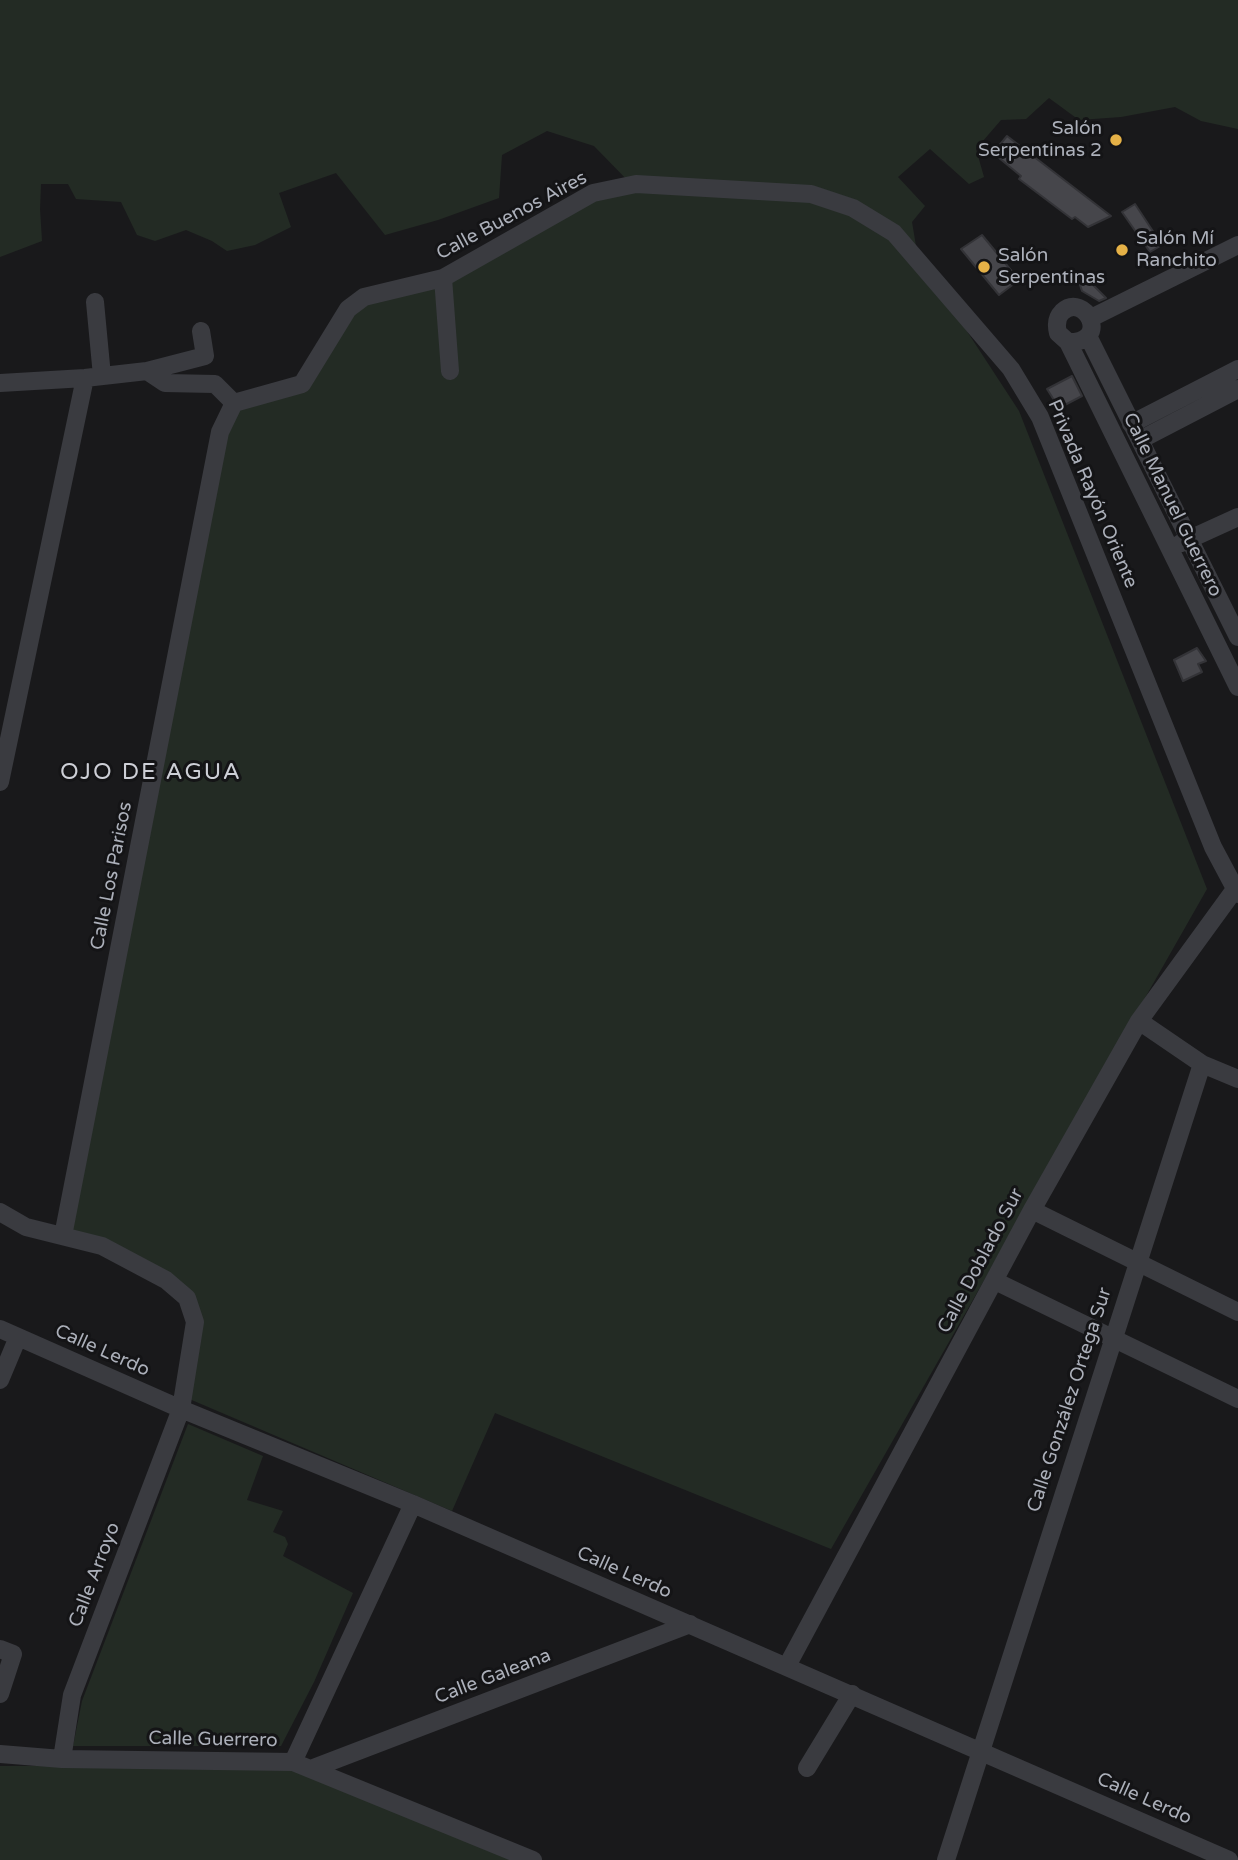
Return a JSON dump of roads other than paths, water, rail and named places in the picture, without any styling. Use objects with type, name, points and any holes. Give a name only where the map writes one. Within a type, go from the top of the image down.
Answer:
[{"type":"street","name":"Calle Buenos Aires","points":[[234,402],[302,384],[348,309],[364,297],[443,278],[593,193],[636,184],[811,194]]},
{"type":"street","name":"Privada Rayón Oriente","points":[[811,194],[853,208],[894,233],[1012,369],[1040,417],[1208,835],[1237,889]]},
{"type":"street","points":[[1089,327],[1080,308],[1073,307],[1061,313],[1056,326],[1062,338],[1068,342],[1079,342],[1089,327],[1238,245]]},
{"type":"street","points":[[443,278],[450,371]]},
{"type":"street","points":[[0,782],[93,377],[95,302]]},
{"type":"street","name":"Calle Manuel Guerrero","points":[[1089,327],[1131,424],[1238,637]]},
{"type":"street","points":[[0,383],[147,371],[205,356],[201,331]]},
{"type":"street","name":"Calle Manuel Guerrero","points":[[1068,342],[1169,547],[1231,655],[1238,687]]},
{"type":"street","points":[[1131,424],[1238,369]]},
{"type":"street","points":[[147,371],[165,383],[215,384],[234,402]]},
{"type":"street","points":[[1140,440],[1238,390]]},
{"type":"street","name":"Calle Los Parisos","points":[[63,1236],[220,432],[234,402]]},
{"type":"street","points":[[1169,547],[1191,540],[1238,517]]},
{"type":"street","name":"Calle Doblado Sur","points":[[787,1666],[1032,1210],[1139,1021],[1237,889]]},
{"type":"street","points":[[1139,1021],[1202,1064],[1238,1079]]},
{"type":"street","name":"Calle González Ortega Sur","points":[[946,1860],[1202,1064]]},
{"type":"street","points":[[1032,1210],[1238,1312]]},
{"type":"street","name":"Calle Arroyo","points":[[0,1212],[26,1227],[102,1246],[166,1280],[187,1298],[195,1322],[181,1409],[72,1695],[62,1759]]},
{"type":"street","points":[[995,1281],[1238,1399]]},
{"type":"street","name":"Calle Lerdo","points":[[0,1329],[181,1409],[413,1504],[1229,1860]]},
{"type":"street","points":[[0,1381],[18,1337]]},
{"type":"street","points":[[293,1762],[413,1504]]},
{"type":"street","name":"Calle Galeana","points":[[311,1769],[690,1624]]},
{"type":"street","points":[[0,1648],[13,1654],[0,1694]]},
{"type":"street","points":[[807,1768],[852,1694]]},
{"type":"street","name":"Calle Guerrero","points":[[0,1754],[62,1759],[293,1762],[533,1860]]},
{"type":"place","name":"Salón Serpentinas 2","points":[[1116,140]]},
{"type":"place","name":"Salón Mí Ranchito","points":[[1122,250]]},
{"type":"place","name":"Salón Serpentinas","points":[[984,267]]},
{"type":"district","name":"OJO DE AGUA","points":[[151,773]]}]
